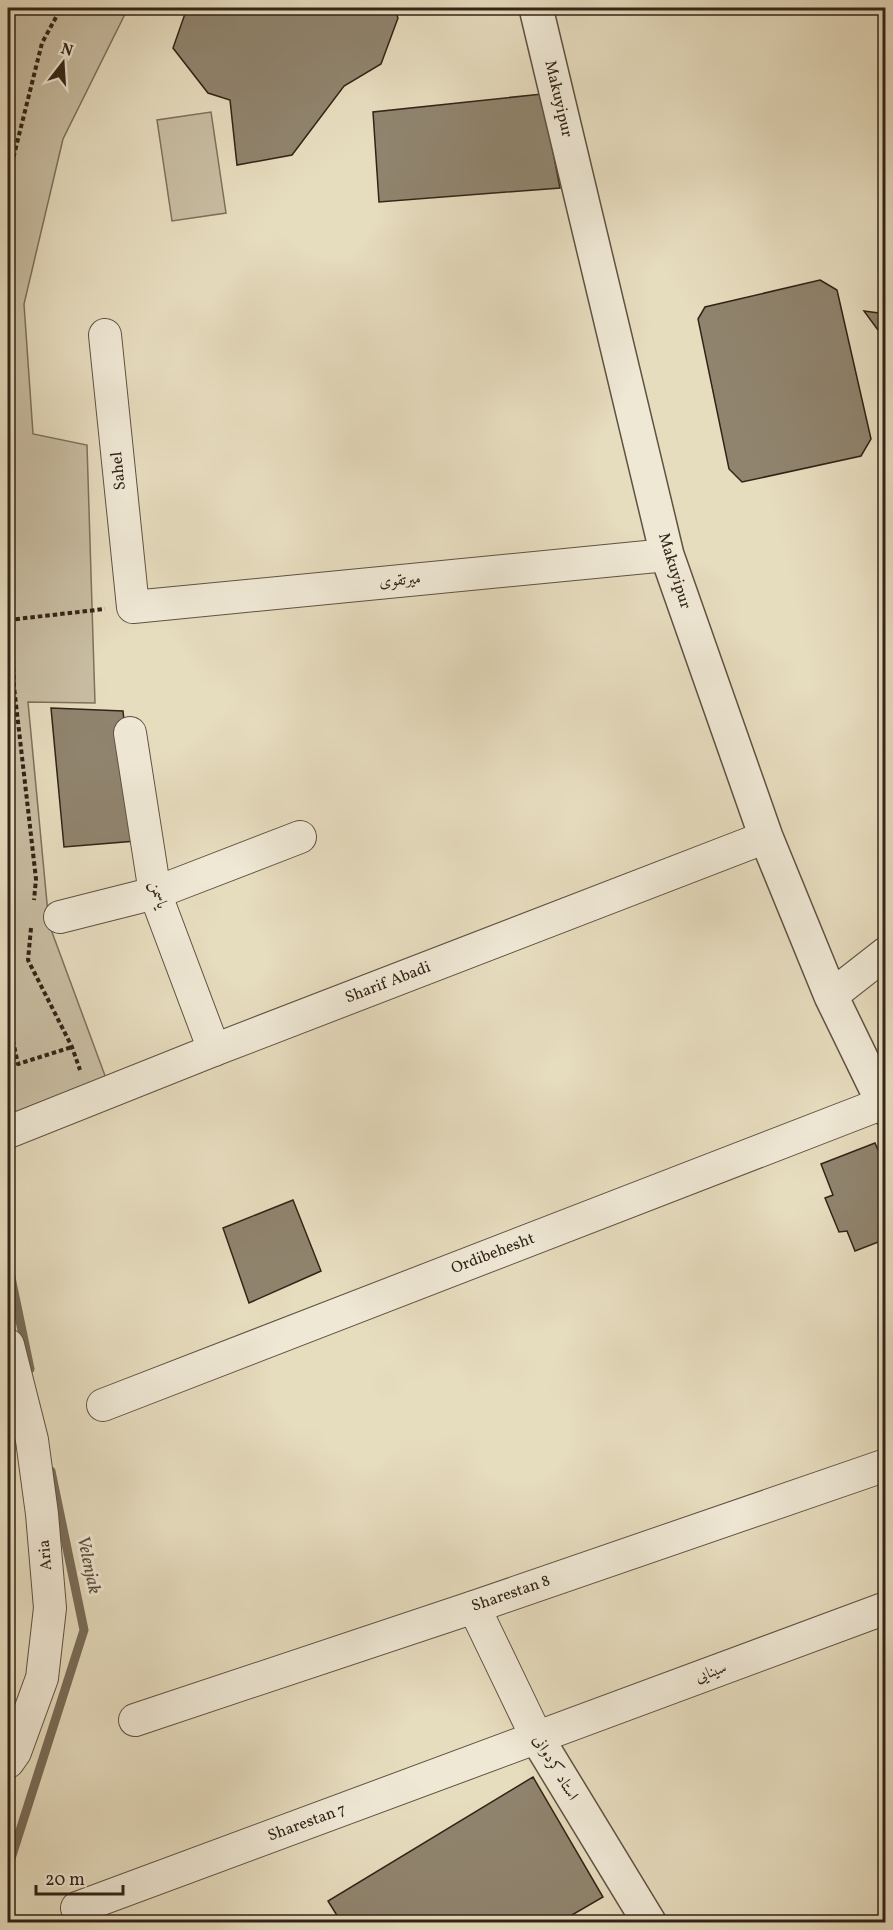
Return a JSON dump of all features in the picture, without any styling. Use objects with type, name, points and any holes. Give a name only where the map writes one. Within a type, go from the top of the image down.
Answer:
[{"type":"street","name":"Makuyipur","points":[[536,8],[667,555],[766,837],[831,996],[885,1105]]},
{"type":"street","name":"Sahel","points":[[105,335],[133,607]]},
{"type":"street","name":"میرتقوی","points":[[133,607],[667,555]]},
{"type":"street","name":"یاسمن","points":[[130,733],[155,893],[214,1050]]},
{"type":"street","points":[[46,921],[155,893],[300,837]]},
{"type":"street","name":"Sharif Abadi","points":[[11,1131],[214,1050],[766,837]]},
{"type":"street","points":[[831,996],[885,953]]},
{"type":"street","name":"Ordibehesht","points":[[103,1405],[885,1105]]},
{"type":"street","name":"Aria","points":[[8,1345],[32,1440],[42,1514],[50,1608],[42,1678],[15,1752],[8,1762]]},
{"type":"street","name":"Sharestan 8","points":[[135,1720],[474,1607],[885,1465]]},
{"type":"street","name":"استاد کردوانی","points":[[474,1607],[537,1738],[649,1923]]},
{"type":"street","name":"سینایی","points":[[537,1738],[885,1608]]},
{"type":"street","name":"Sharestan 7","points":[[77,1908],[537,1738]]},
{"type":"path","points":[[8,179],[8,171],[42,43],[61,8]]},
{"type":"path","points":[[8,620],[133,607]]},
{"type":"path","points":[[8,638],[13,658],[14,687],[36,879],[34,902]]},
{"type":"path","points":[[8,693],[14,687]]},
{"type":"path","points":[[8,1018],[18,1064],[72,1047],[28,960],[46,921]]},
{"type":"shaded area","points":[[8,8],[128,8],[63,139],[24,304],[33,434],[87,445],[95,703],[28,702],[49,924],[107,1081],[8,1122]]},
{"type":"shaded area","points":[[211,112],[226,213],[172,221],[157,120]]},
{"type":"building","points":[[187,8],[394,8],[398,18],[381,64],[344,86],[292,155],[237,165],[230,100],[208,93],[173,48]]},
{"type":"building","points":[[542,94],[560,188],[379,202],[373,112]]},
{"type":"building","points":[[820,280],[837,290],[871,439],[861,456],[742,482],[729,469],[698,319],[705,307]]},
{"type":"building","points":[[864,311],[886,314],[886,341]]},
{"type":"building","points":[[51,708],[123,711],[136,841],[64,847]]},
{"type":"building","points":[[875,1143],[886,1168],[886,1239],[855,1251],[847,1231],[839,1232],[825,1198],[833,1195],[821,1164]]},
{"type":"building","points":[[293,1200],[321,1271],[249,1303],[223,1228]]},
{"type":"building","points":[[533,1777],[603,1897],[560,1922],[341,1922],[328,1901]]},
{"type":"waterway","name":"Velenjak","points":[[8,1263],[30,1369]]},
{"type":"waterway","name":"Velenjak","points":[[8,1868],[84,1630],[51,1471]]}]
